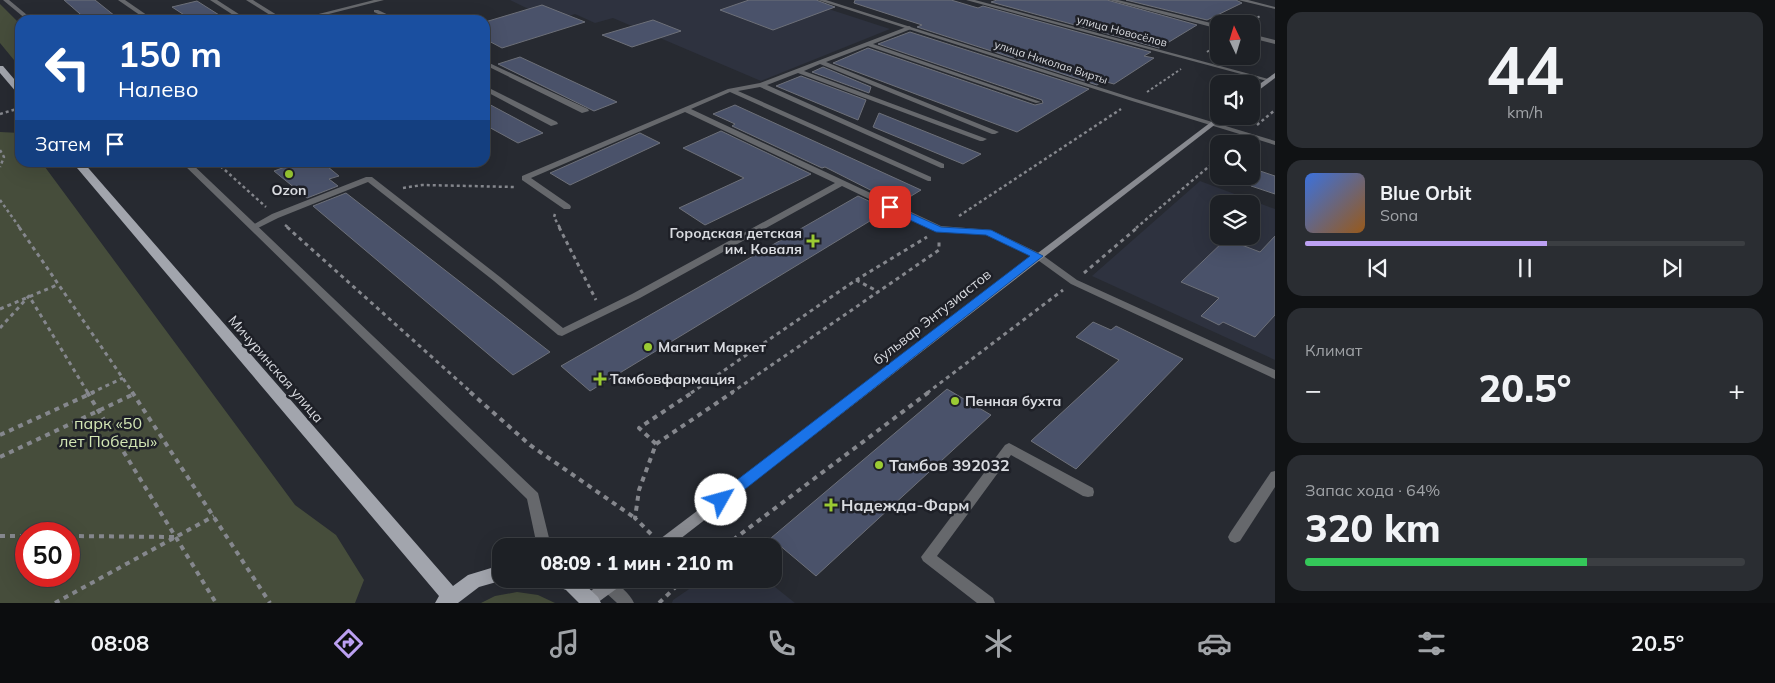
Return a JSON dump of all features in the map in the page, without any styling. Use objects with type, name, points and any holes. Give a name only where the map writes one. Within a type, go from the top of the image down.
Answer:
[{"type":"main road","points":[[2,73],[15,86]]},
{"type":"main road","points":[[1260,87],[1272,78]]},
{"type":"main road","name":"бульвар Энтузиастов","points":[[672,538],[1038,256],[1213,125]]},
{"type":"main road","name":"Мичуринская улица","points":[[81,167],[448,600]]},
{"type":"main road","points":[[448,600],[474,581],[492,576]]},
{"type":"main road","points":[[576,588],[591,602],[607,588]]},
{"type":"street","points":[[6,0],[24,15]]},
{"type":"street","points":[[121,0],[144,15]]},
{"type":"street","points":[[213,0],[237,15]]},
{"type":"street","points":[[249,0],[274,15]]},
{"type":"street","points":[[346,0],[356,6]]},
{"type":"street","points":[[319,15],[381,0]]},
{"type":"street","name":"улица Николая Вирты","points":[[821,0],[1210,123]]},
{"type":"street","name":"улица Новосёлов","points":[[969,0],[1193,61],[1210,63],[1272,78]]},
{"type":"street","points":[[1112,0],[1210,25]]},
{"type":"street","points":[[1241,0],[1274,7]]},
{"type":"street","points":[[376,10],[386,15]]},
{"type":"street","points":[[563,204],[525,178],[730,90],[761,85],[909,28]]},
{"type":"street","points":[[1260,38],[1275,42]]},
{"type":"street","points":[[868,44],[1038,102]]},
{"type":"street","points":[[820,62],[995,132]]},
{"type":"street","points":[[490,65],[585,111]]},
{"type":"street","points":[[798,70],[983,139]]},
{"type":"street","points":[[761,85],[941,166]]},
{"type":"street","points":[[730,90],[928,179]]},
{"type":"street","points":[[490,91],[554,124]]},
{"type":"street","points":[[685,109],[939,230],[988,232],[1038,256],[1074,282],[1275,375]]},
{"type":"street","name":"улица Николая Вирты","points":[[1217,125],[1275,143]]},
{"type":"street","points":[[191,167],[533,497],[542,538]]},
{"type":"street","points":[[253,227],[275,216],[369,179],[497,279],[562,333],[840,184]]},
{"type":"street","points":[[988,603],[928,557],[1009,448],[1088,492]]},
{"type":"street","points":[[1235,537],[1275,476]]},
{"type":"street","points":[[618,588],[627,603]]},
{"type":"path","points":[[656,444],[639,428],[856,280],[939,230],[1210,50]]},
{"type":"path","points":[[0,114],[15,110]]},
{"type":"path","points":[[0,150],[2,158],[0,167]]},
{"type":"path","points":[[736,538],[1074,282],[1210,166]]},
{"type":"path","points":[[221,167],[530,445],[636,518],[655,538]]},
{"type":"path","points":[[385,191],[422,185],[506,188],[534,184]]},
{"type":"path","points":[[0,200],[57,286],[134,394],[270,603]]},
{"type":"path","points":[[563,204],[554,217],[602,313]]},
{"type":"path","points":[[636,518],[638,490],[656,444],[940,250],[939,230]]},
{"type":"path","points":[[856,280],[879,292]]},
{"type":"path","points":[[0,309],[57,286]]},
{"type":"path","points":[[0,328],[29,296]]},
{"type":"path","points":[[29,296],[216,603]]},
{"type":"path","points":[[0,434],[123,378]]},
{"type":"path","points":[[0,457],[134,394]]},
{"type":"path","points":[[55,603],[214,516]]},
{"type":"path","points":[[0,536],[15,536]]},
{"type":"path","points":[[80,536],[176,538]]},
{"type":"path","points":[[659,603],[675,588]]},
{"type":"shaded area","points":[[510,0],[801,0],[890,29],[761,81],[613,18],[595,23],[575,14],[553,21]]},
{"type":"shaded area","points":[[1200,181],[1238,195],[1210,195],[1210,245],[1260,245],[1260,203],[1275,209],[1275,360],[1092,276]]},
{"type":"shaded area","points":[[691,588],[776,588],[795,603],[672,603],[673,600]]},
{"type":"green space","points":[[0,4],[15,19],[15,60],[0,43]]},
{"type":"green space","name":"парк «50 лет Победы»","points":[[0,132],[15,133],[15,167],[45,167],[295,505],[336,535],[364,580],[355,603],[0,603]]},
{"type":"green space","points":[[517,592],[538,595],[555,603],[481,603],[495,596]]},
{"type":"building","points":[[64,0],[95,0],[114,15],[81,15]]},
{"type":"building","points":[[749,0],[816,0],[835,7],[773,30],[720,10]]},
{"type":"building","points":[[855,0],[951,0],[978,8],[983,6],[1151,52],[1144,56],[1154,58],[1114,84],[1103,81],[1097,85],[917,27],[922,25],[854,3]]},
{"type":"building","points":[[997,0],[1107,0],[1197,25],[1159,48],[991,2]]},
{"type":"building","points":[[1126,0],[1236,0],[1242,3],[1217,15],[1210,15],[1210,19],[1207,20]]},
{"type":"building","points":[[197,1],[219,15],[184,15],[172,7]]},
{"type":"building","points":[[542,5],[585,22],[502,48],[490,42],[490,21]]},
{"type":"building","points":[[653,20],[681,31],[632,47],[602,35]]},
{"type":"building","points":[[910,32],[1089,89],[1017,132],[833,63],[868,48],[1035,105],[1043,103],[1042,100],[878,44]]},
{"type":"building","points":[[520,57],[617,102],[594,111],[498,64]]},
{"type":"building","points":[[823,67],[871,87],[869,93],[812,72]]},
{"type":"building","points":[[801,76],[866,100],[858,120],[776,86]]},
{"type":"building","points":[[490,105],[543,133],[518,143],[490,128]]},
{"type":"building","points":[[735,105],[921,190],[898,204],[825,167],[822,168],[732,126],[735,124],[713,114]]},
{"type":"building","points":[[879,113],[981,154],[963,164],[873,127]]},
{"type":"building","points":[[721,131],[811,174],[705,225],[679,208],[744,178],[683,148]]},
{"type":"building","points":[[640,133],[660,143],[570,185],[550,173]]},
{"type":"building","points":[[285,167],[328,167],[339,176],[329,179],[338,186],[307,198],[274,171]]},
{"type":"building","points":[[1260,171],[1275,176],[1275,194],[1251,186],[1260,185]]},
{"type":"building","points":[[346,193],[550,352],[513,375],[313,206]]},
{"type":"building","points":[[858,196],[888,210],[590,391],[561,366]]},
{"type":"building","points":[[1275,236],[1275,315],[1255,337],[1223,322],[1219,325],[1201,316],[1219,298],[1181,282],[1220,245],[1242,245],[1260,252]]},
{"type":"building","points":[[1093,322],[1111,330],[1116,326],[1183,359],[1076,469],[1031,441],[1119,360],[1076,337]]},
{"type":"building","points":[[947,389],[991,415],[816,576],[782,547],[782,538],[771,538]]},
{"type":"place","name":"Ozon","points":[[289,174]]},
{"type":"place","name":"Городская детская им. Коваля","points":[[813,241]]},
{"type":"place","name":"Магнит Маркет","points":[[648,347]]},
{"type":"place","name":"Тамбовфармация","points":[[600,379]]},
{"type":"place","name":"Пенная бухта","points":[[955,401]]},
{"type":"place","name":"Тамбов 392032","points":[[879,465]]},
{"type":"place","name":"Надежда-Фарм","points":[[831,505]]},
{"type":"route","points":[[721,500],[1038,256],[988,232],[939,230],[890,207]]}]
